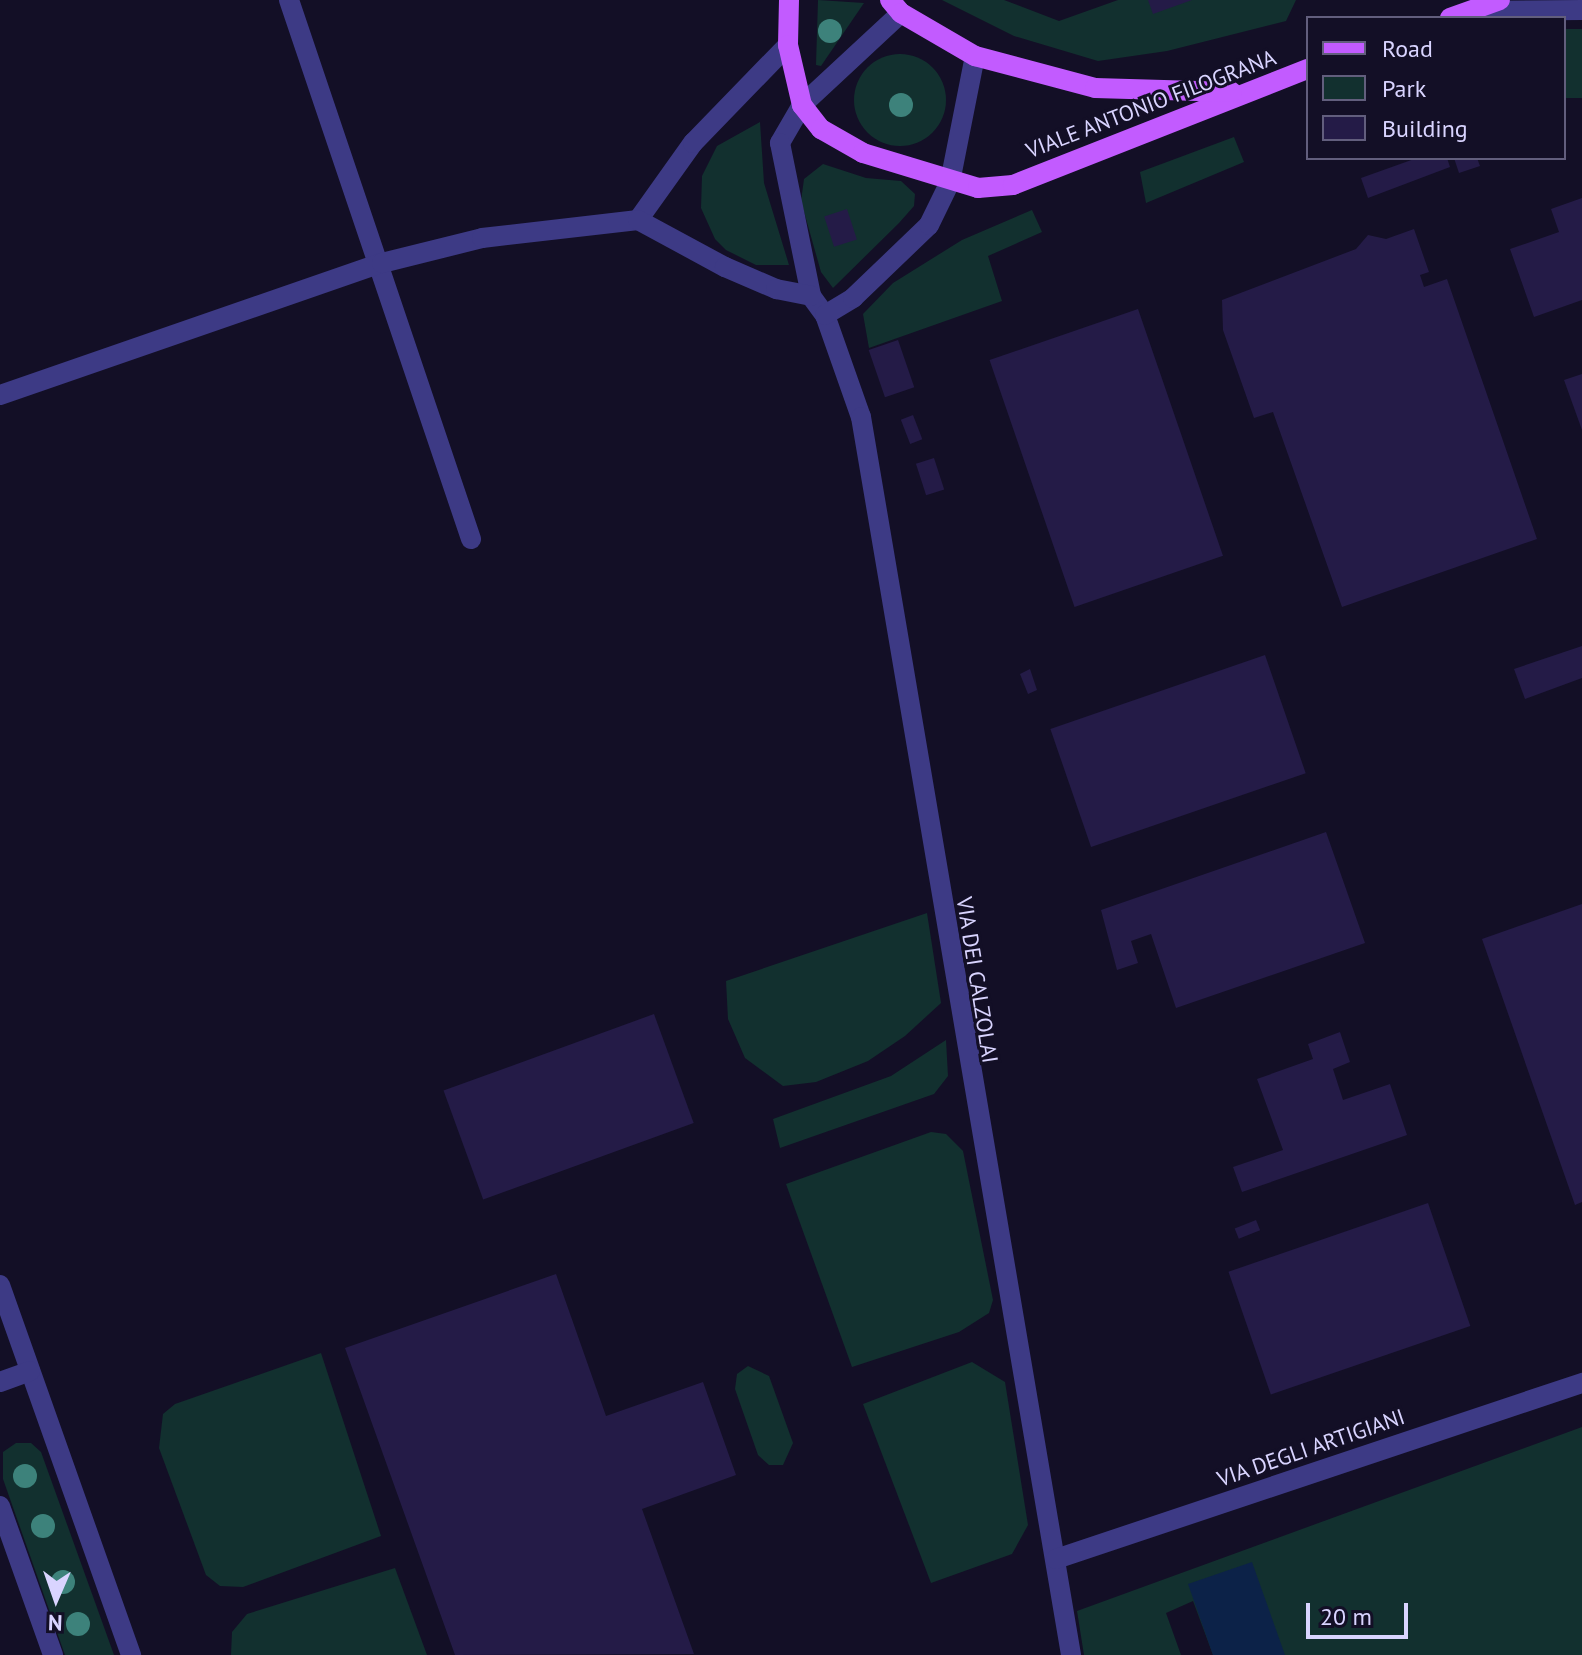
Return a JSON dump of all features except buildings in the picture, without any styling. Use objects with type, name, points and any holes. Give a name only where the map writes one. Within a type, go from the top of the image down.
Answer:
[{"type":"main road","points":[[789,0],[788,45],[802,105]]},
{"type":"main road","points":[[1454,16],[1500,0]]},
{"type":"main road","points":[[895,7],[975,56],[1095,88],[1242,92]]},
{"type":"main road","name":"VIALE ANTONIO FILOGRANA","points":[[802,105],[821,129],[863,153],[950,182],[978,188],[1013,185],[1242,92],[1306,70]]},
{"type":"street","points":[[289,0],[382,263],[471,539]]},
{"type":"street","points":[[1479,5],[1582,10]]},
{"type":"street","points":[[0,395],[382,263],[482,238],[638,220],[725,267],[776,289],[811,296],[780,143],[802,105],[895,7]]},
{"type":"street","points":[[638,220],[693,143],[788,45]]},
{"type":"street","points":[[825,315],[853,298],[929,225],[950,182],[975,56]]},
{"type":"street","name":"VIA DEI CALZOLAI","points":[[811,296],[825,315],[861,417],[972,1098],[1071,1655]]},
{"type":"street","points":[[0,1285],[131,1655]]},
{"type":"street","points":[[0,1382],[30,1371]]},
{"type":"street","name":"VIA DEGLI ARTIGIANI","points":[[1056,1559],[1582,1383]]},
{"type":"street","points":[[0,1506],[53,1655]]},
{"type":"green space","points":[[818,0],[864,3],[821,66],[816,65]]},
{"type":"green space","points":[[942,0],[1004,0],[1059,21],[1118,0],[1296,0],[1286,21],[1167,51],[1098,61],[1014,36]]},
{"type":"green space","points":[[1566,29],[1582,29],[1582,98],[1566,98]]},
{"type":"green space","points":[[900,54],[918,57],[933,67],[943,82],[946,100],[943,118],[933,133],[918,143],[900,146],[882,143],[867,133],[857,118],[854,100],[857,82],[867,67],[882,57]]},
{"type":"green space","points":[[760,122],[764,183],[789,265],[756,265],[726,250],[715,239],[701,208],[702,176],[717,146]]},
{"type":"green space","points":[[1234,137],[1244,162],[1146,203],[1140,172]]},
{"type":"green space","points":[[823,164],[866,178],[901,181],[915,194],[914,206],[833,288],[821,272],[801,201],[804,179]]},
{"type":"green space","points":[[1032,210],[1042,232],[988,256],[1002,301],[869,348],[863,314],[893,283],[962,240]]},
{"type":"green space","points":[[927,913],[941,1003],[905,1036],[868,1061],[816,1082],[783,1086],[745,1058],[728,1019],[726,981]]},
{"type":"green space","points":[[946,1040],[948,1076],[934,1094],[780,1148],[773,1119],[891,1076]]},
{"type":"green space","points":[[931,1132],[946,1134],[963,1151],[993,1300],[989,1313],[959,1332],[852,1367],[786,1184]]},
{"type":"green space","points":[[321,1353],[381,1536],[243,1587],[220,1586],[206,1575],[159,1448],[163,1414],[175,1404]]},
{"type":"green space","points":[[972,1362],[1005,1382],[1028,1525],[1012,1554],[931,1583],[863,1404]]},
{"type":"green space","points":[[748,1366],[769,1376],[793,1443],[783,1465],[769,1465],[758,1455],[735,1389],[737,1374]]},
{"type":"green space","points":[[1582,1427],[1582,1655],[1213,1655],[1193,1601],[1166,1613],[1181,1655],[1084,1655],[1077,1611]]},
{"type":"green space","points":[[16,1443],[31,1443],[41,1452],[114,1655],[65,1655],[3,1479],[3,1452]]},
{"type":"green space","points":[[395,1568],[427,1655],[231,1655],[232,1632],[247,1614]]},
{"type":"water","points":[[1252,1562],[1285,1655],[1213,1655],[1188,1584]]}]
